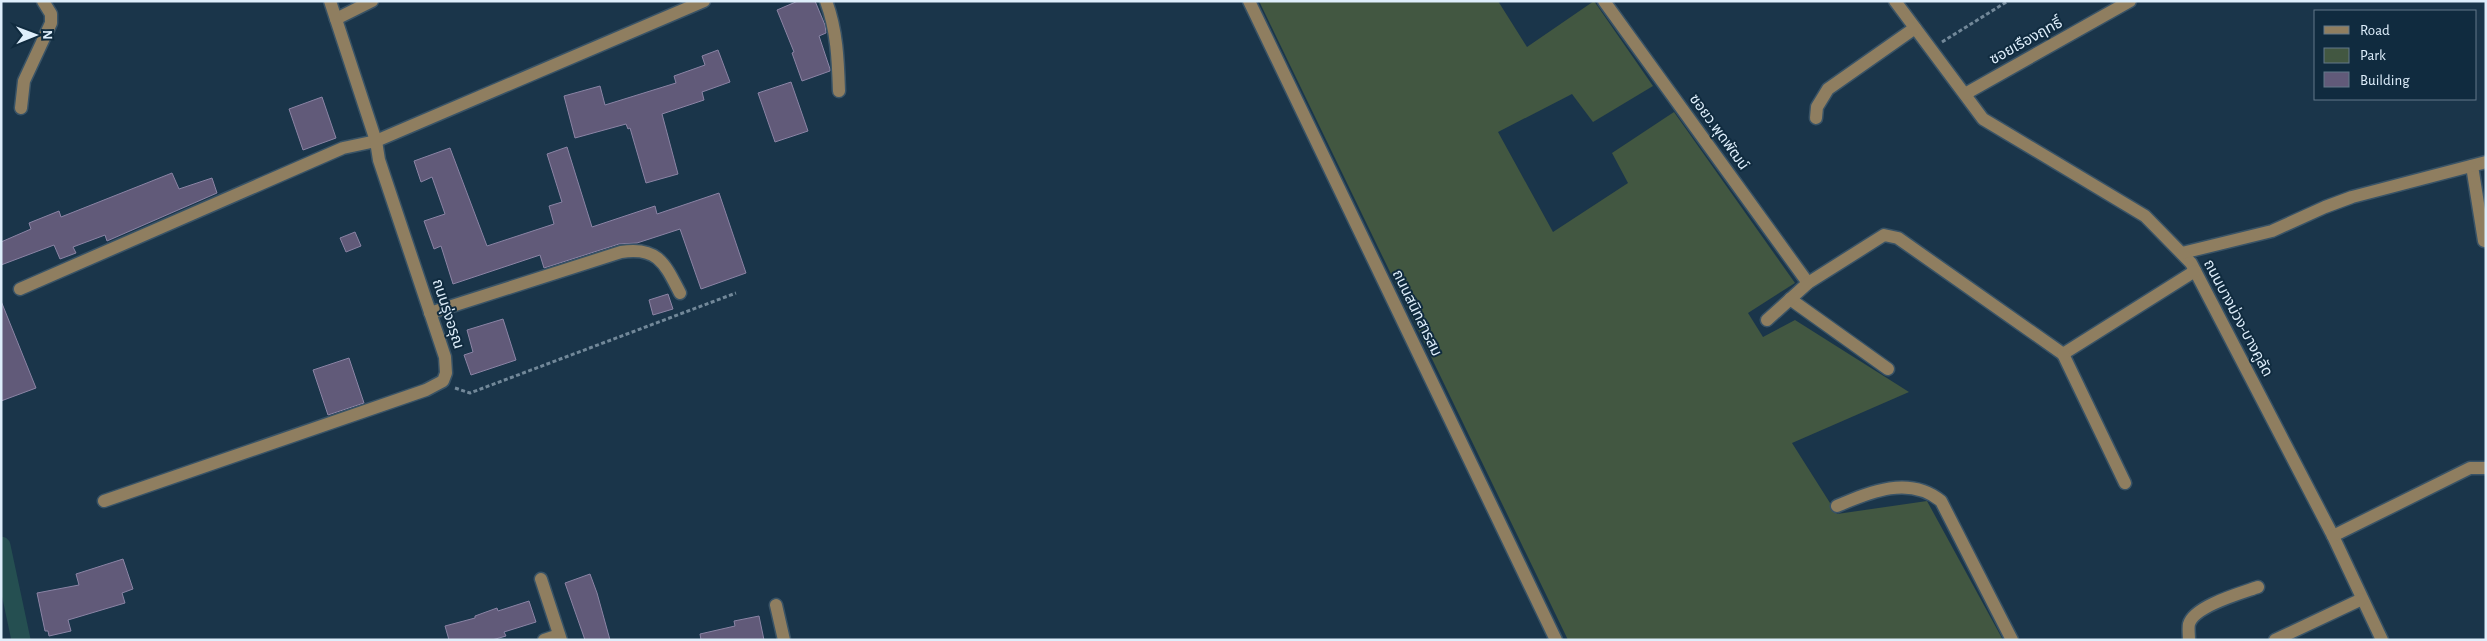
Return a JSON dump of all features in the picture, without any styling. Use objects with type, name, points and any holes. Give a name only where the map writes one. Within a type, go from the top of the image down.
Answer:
[{"type":"street","points":[[21,108],[24,81],[51,24],[51,14],[44,1]]},
{"type":"street","name":"ถนนรุ่งอรุณ","points":[[104,501],[426,390],[444,381],[446,373],[445,358],[379,160],[376,141],[330,1]]},
{"type":"street","points":[[336,19],[372,1]]},
{"type":"street","points":[[20,289],[343,148],[376,141],[704,1]]},
{"type":"street","points":[[826,1],[831,14],[838,52],[840,91]]},
{"type":"street","name":"ถนนสนิทสารสม","points":[[1249,1],[1556,640]]},
{"type":"street","name":"ซอยว.พุดพัฒน์","points":[[1604,1],[1808,283]]},
{"type":"street","name":"ถนนบางม่วง-บางคูลัด","points":[[1895,1],[1983,119],[2146,216],[2182,253],[2195,271],[2334,536],[2382,640]]},
{"type":"street","name":"ซอยเรืองฤทธิ์","points":[[1965,94],[2130,1]]},
{"type":"street","points":[[1816,118],[1817,107],[1828,89],[1915,28]]},
{"type":"street","points":[[2182,253],[2272,231],[2324,207],[2352,197],[2486,162]]},
{"type":"street","points":[[2472,166],[2484,241]]},
{"type":"street","points":[[1767,320],[1808,283],[1884,236],[1898,238],[2063,354],[2125,483]]},
{"type":"street","points":[[430,313],[621,252],[636,250],[650,253],[664,262],[680,293]]},
{"type":"street","points":[[2063,354],[2195,271]]},
{"type":"street","points":[[1790,300],[1888,369]]},
{"type":"street","points":[[2334,536],[2470,468],[2486,468]]},
{"type":"street","points":[[1837,506],[1870,492],[1894,487],[1916,488],[1932,493],[1941,501],[2012,640]]},
{"type":"street","points":[[541,579],[560,637],[544,640]]},
{"type":"street","points":[[2189,640],[2189,624],[2194,614],[2258,586]]},
{"type":"street","points":[[2275,640],[2362,599]]},
{"type":"street","points":[[776,605],[784,640]]},
{"type":"path","points":[[1930,49],[2008,1]]},
{"type":"path","points":[[446,373],[454,388],[470,393],[736,293]]},
{"type":"green space","points":[[1259,1],[1498,1],[1527,47],[1594,1],[1653,86],[1593,122],[1572,94],[1498,132],[1553,232],[1628,183],[1612,153],[1674,112],[1795,283],[1748,313],[1763,337],[1795,320],[1909,392],[1792,443],[1837,514],[1927,501],[2003,640],[1568,640]]},
{"type":"building","points":[[798,1],[815,1],[825,25],[826,33],[819,36],[830,69],[830,71],[802,81],[792,53],[794,52],[777,10]]},
{"type":"building","points":[[718,50],[730,82],[702,92],[704,100],[662,114],[678,174],[646,183],[630,128],[628,129],[626,124],[575,138],[564,96],[600,86],[605,105],[676,83],[674,76],[705,65],[702,56]]},
{"type":"building","points":[[791,82],[808,131],[775,142],[758,93]]},
{"type":"building","points":[[322,97],[336,138],[303,150],[289,109]]},
{"type":"building","points":[[567,147],[592,227],[655,206],[657,214],[719,193],[746,273],[701,289],[680,229],[637,243],[619,244],[544,268],[540,255],[453,284],[441,246],[434,249],[424,221],[445,214],[432,177],[421,182],[414,161],[450,148],[487,246],[554,224],[549,206],[562,202],[547,154]]},
{"type":"building","points":[[172,173],[179,189],[212,178],[217,193],[107,241],[105,235],[73,247],[76,253],[60,259],[54,245],[1,265],[1,242],[31,229],[29,223],[59,211],[61,217]]},
{"type":"building","points":[[355,232],[361,246],[346,252],[340,238]]},
{"type":"building","points":[[668,294],[673,309],[653,315],[649,300]]},
{"type":"building","points":[[1,301],[36,388],[1,401]]},
{"type":"building","points":[[503,319],[516,360],[471,375],[464,355],[473,352],[467,330]]},
{"type":"building","points":[[349,358],[364,403],[328,415],[313,370]]},
{"type":"building","points":[[123,559],[133,589],[122,593],[125,603],[68,620],[71,631],[49,636],[48,631],[45,631],[37,593],[79,585],[76,574]]},
{"type":"building","points":[[590,574],[610,640],[585,640],[565,583]]},
{"type":"building","points":[[529,601],[536,622],[504,632],[506,636],[492,640],[449,640],[445,626],[475,618],[475,616],[497,608],[498,611]]},
{"type":"building","points":[[759,616],[764,640],[701,640],[700,634],[735,626],[734,621]]},
{"type":"waterway","points":[[1,546],[21,640]]}]
